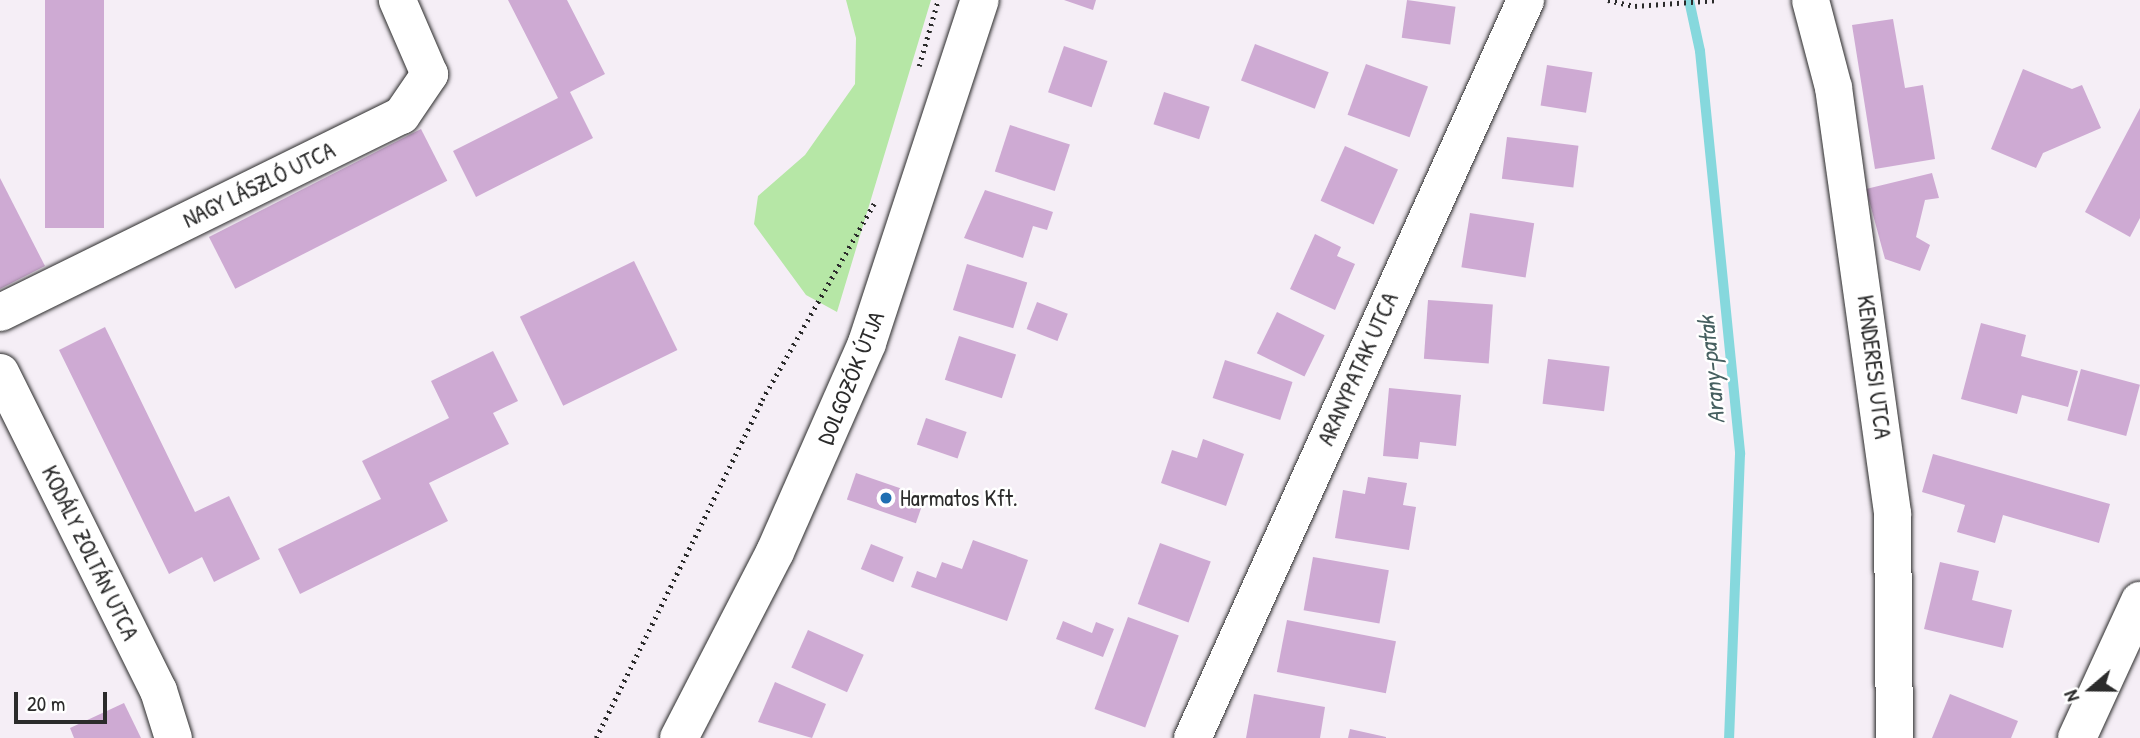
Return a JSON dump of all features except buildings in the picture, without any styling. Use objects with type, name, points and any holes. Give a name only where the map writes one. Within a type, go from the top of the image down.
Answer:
[{"type":"main road","name":"DOLGOZÓK ÚTJA","points":[[679,738],[775,552],[867,343],[979,0]]},
{"type":"main road","points":[[2077,738],[2140,601]]},
{"type":"street","name":"NAGY LÁSZLÓ UTCA","points":[[0,312],[401,115],[429,75],[397,0]]},
{"type":"street","name":"ARANYPATAK UTCA","points":[[1192,738],[1525,0]]},
{"type":"street","name":"KENDERESI UTCA","points":[[1810,0],[1836,100],[1892,513],[1894,738]]},
{"type":"street","name":"KODÁLY ZOLTÁN UTCA","points":[[0,372],[158,690],[173,738]]},
{"type":"path","points":[[916,76],[938,0]]},
{"type":"path","points":[[1608,0],[1634,6],[1719,0]]},
{"type":"path","points":[[596,738],[761,400],[882,190]]},
{"type":"green space","points":[[846,0],[931,0],[837,312],[806,295],[754,224],[758,196],[805,155],[855,84],[856,38]]},
{"type":"waterway","name":"Arany-patak","points":[[1689,0],[1700,51],[1740,454],[1729,738]]},
{"type":"place","name":"Harmatos Kft.","points":[[886,498]]}]
